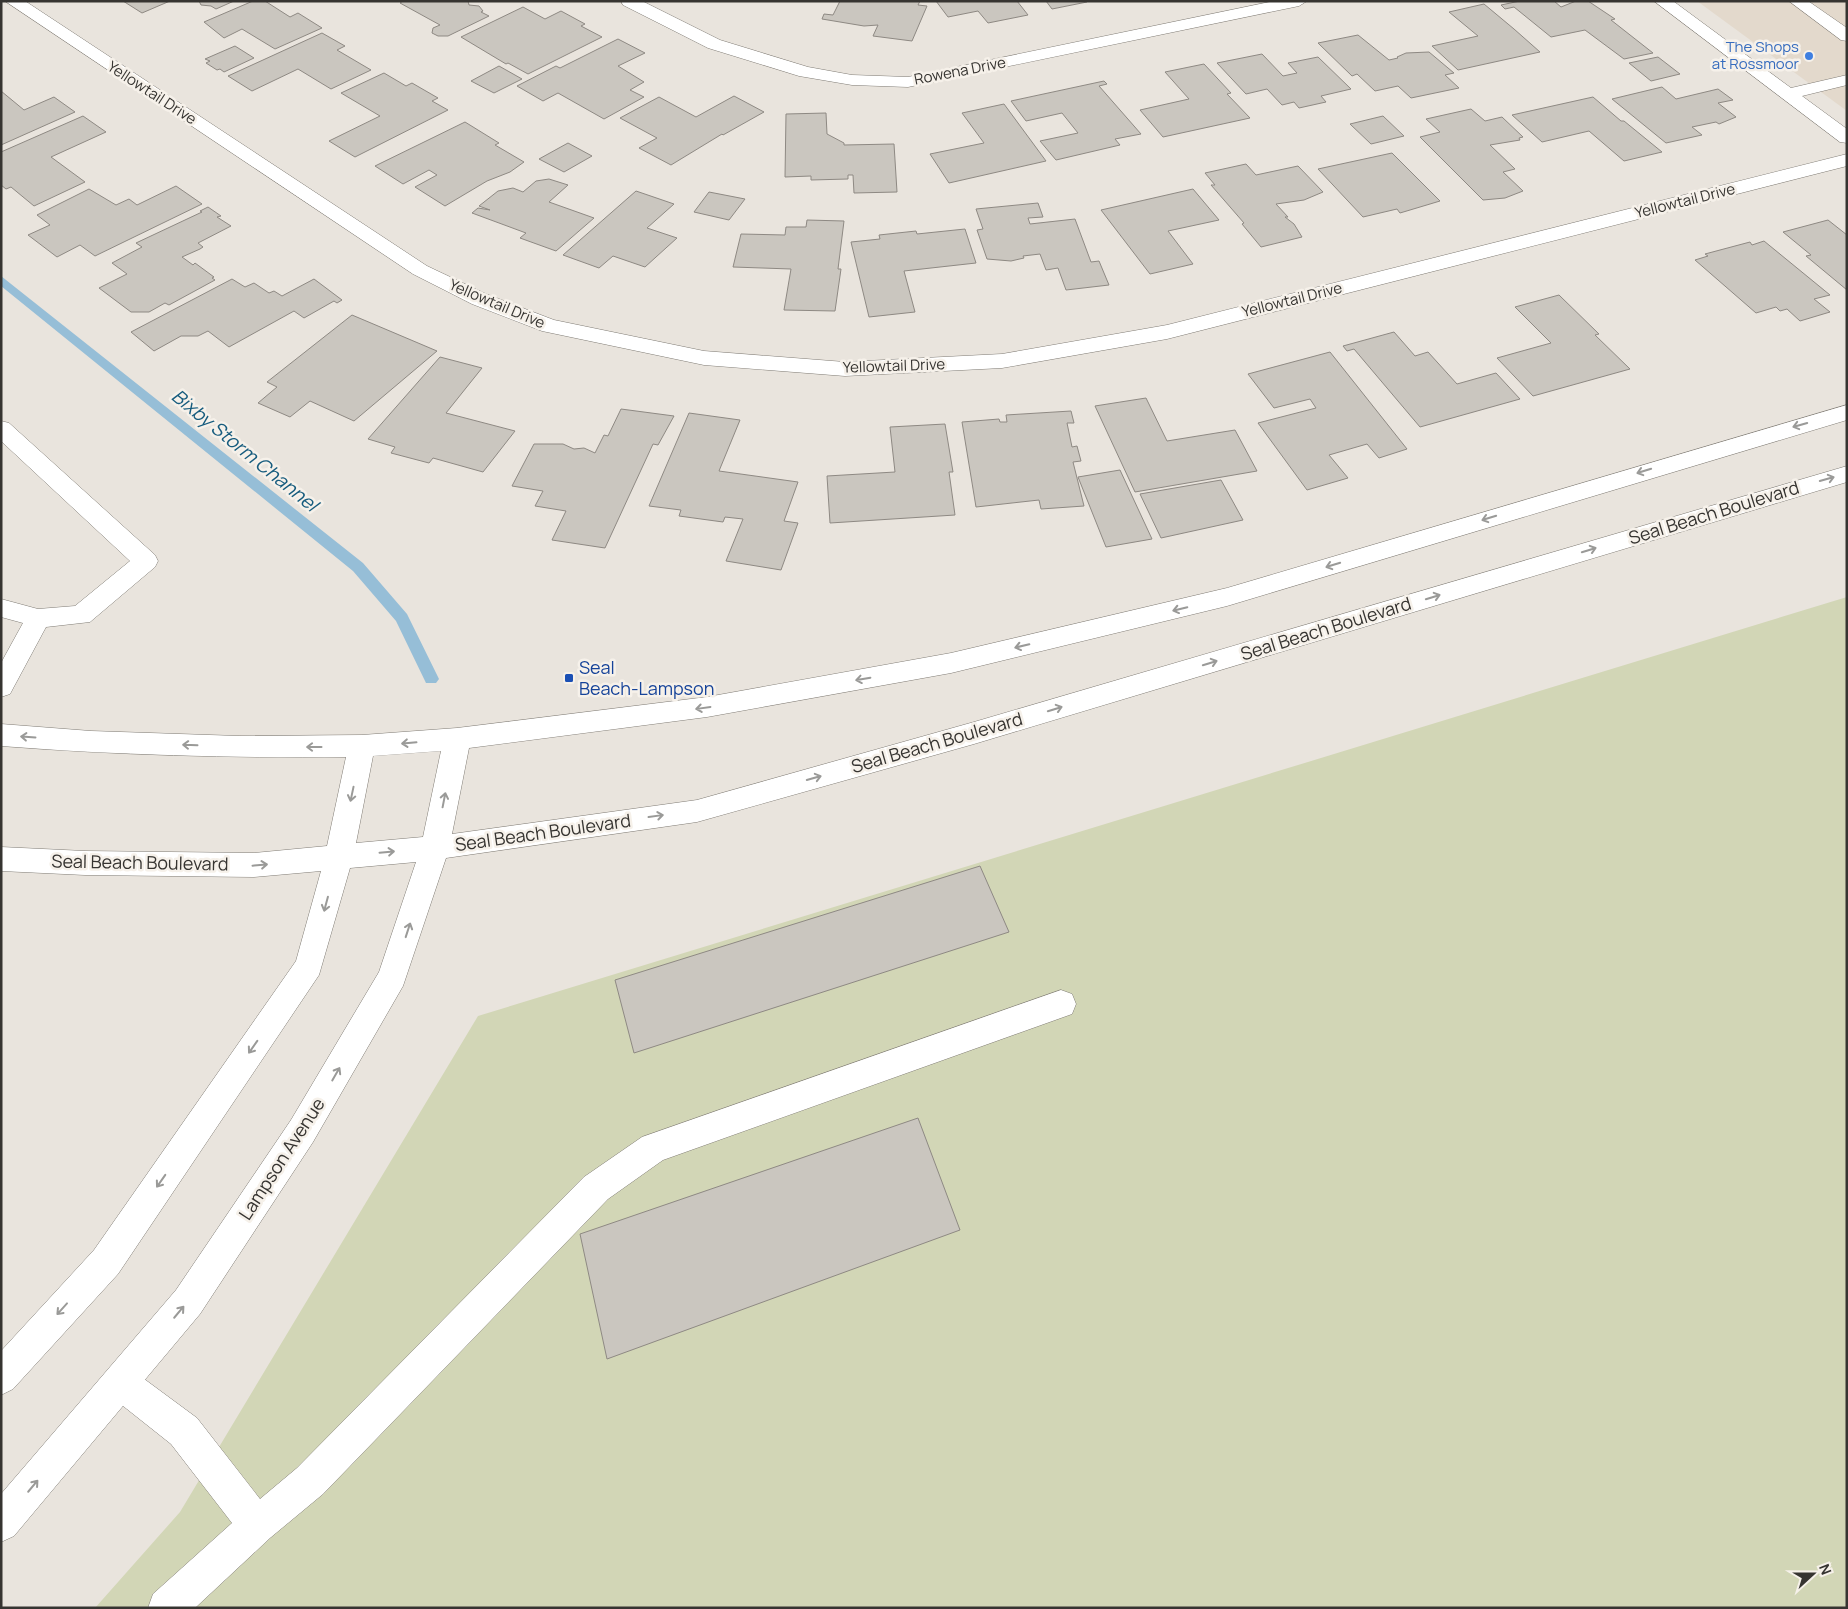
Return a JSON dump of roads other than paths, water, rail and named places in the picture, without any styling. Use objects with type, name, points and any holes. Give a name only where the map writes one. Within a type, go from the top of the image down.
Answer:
[{"type":"main road","name":"Yellowtail Drive","points":[[13,1],[420,270],[479,299],[549,326],[626,344],[704,358],[773,365],[845,369],[1002,361],[1167,332],[1847,160]]},
{"type":"main road","name":"Rowena Drive","points":[[629,1],[714,44],[805,72],[852,80],[908,82],[1299,1]]},
{"type":"main road","points":[[1662,1],[1847,138]]},
{"type":"main road","points":[[1797,1],[1847,36]]},
{"type":"main road","points":[[1788,94],[1847,80]]},
{"type":"main road","points":[[1,735],[91,742],[239,747],[362,746],[457,739],[708,707],[960,661],[1227,597],[1847,412]]},
{"type":"main road","points":[[1,428],[146,561],[81,615],[38,618],[1,608]]},
{"type":"main road","name":"Seal Beach Boulevard","points":[[1,858],[85,863],[254,865],[435,848],[697,811],[974,733],[1847,474]]},
{"type":"main road","points":[[1,687],[38,618]]},
{"type":"main road","name":"Lampson Avenue","points":[[1,1523],[188,1302],[302,1132],[392,977],[435,848],[457,739]]},
{"type":"main road","points":[[1,1377],[106,1262],[309,966],[339,857],[362,746]]},
{"type":"main road","points":[[167,1608],[257,1525],[310,1481],[596,1188],[653,1148],[1061,1004]]},
{"type":"main road","points":[[120,1382],[184,1431],[257,1525]]},
{"type":"waterway","name":"Bixby Storm Channel","points":[[1,280],[358,567],[402,618],[431,679]]},
{"type":"place","name":"The Shops at Rossmoor","points":[[1809,56]]},
{"type":"place","name":"Seal Beach-Lampson","points":[[569,678]]}]
